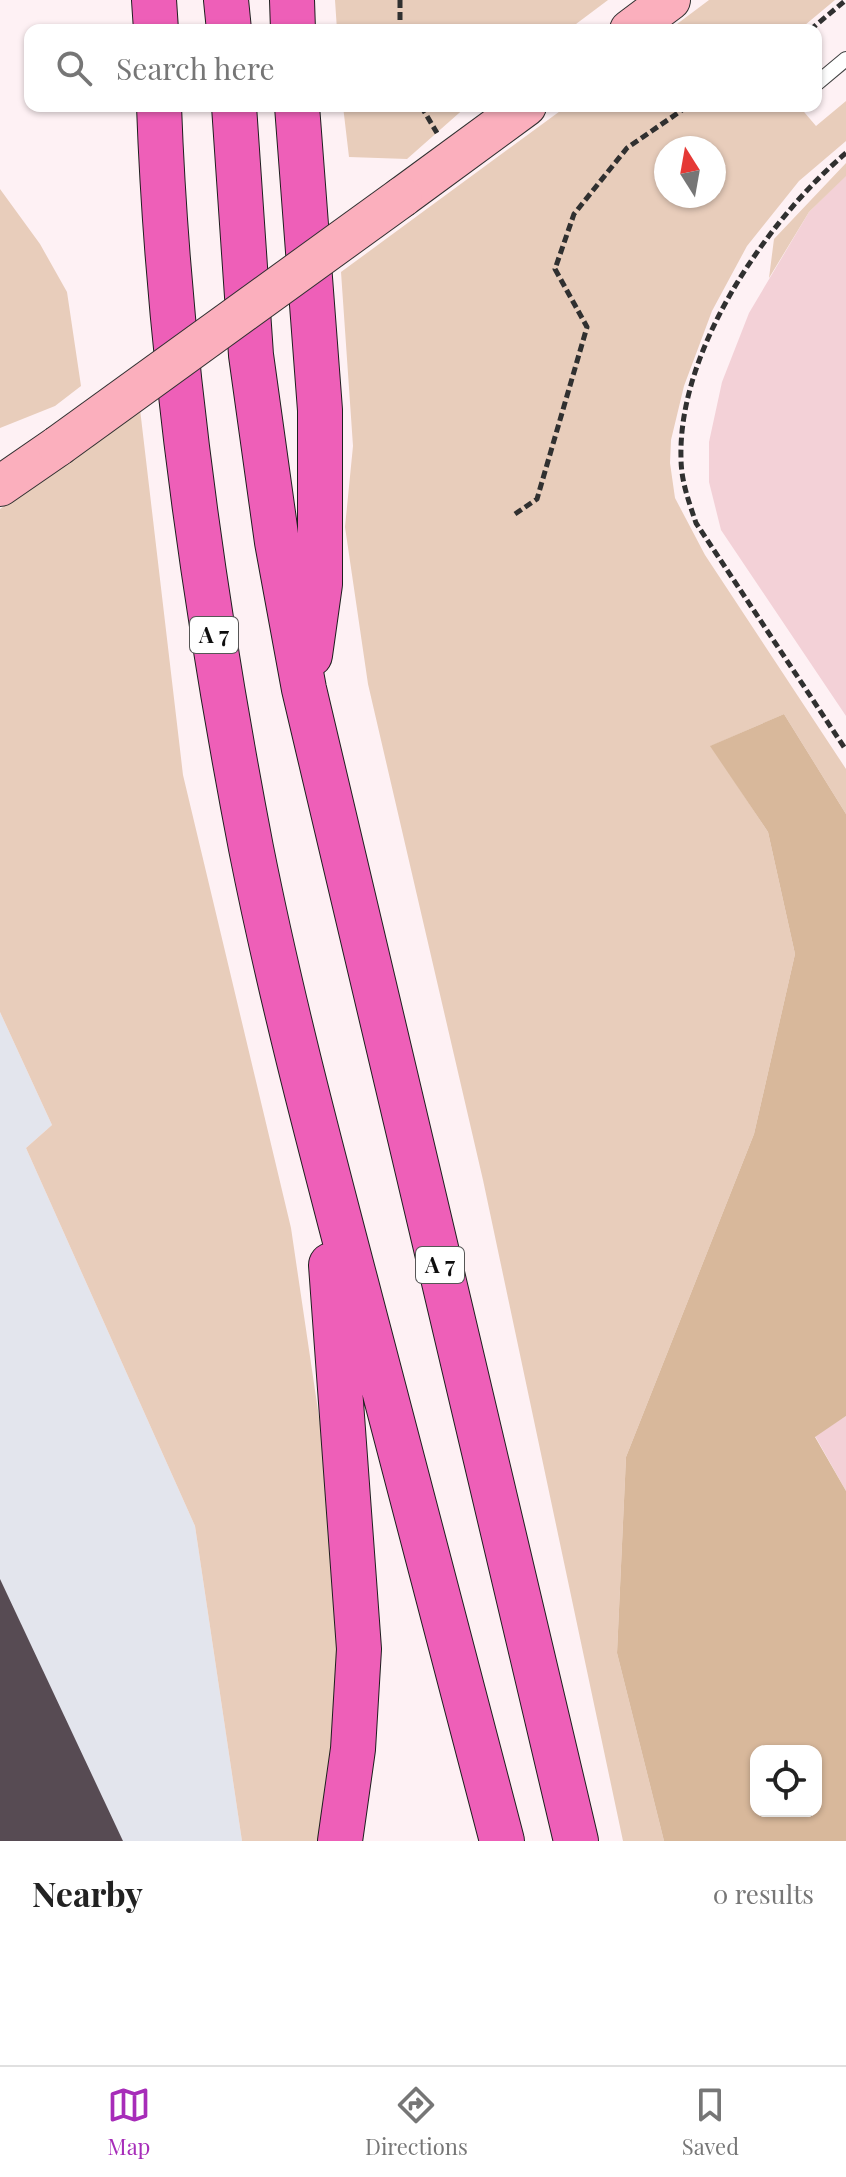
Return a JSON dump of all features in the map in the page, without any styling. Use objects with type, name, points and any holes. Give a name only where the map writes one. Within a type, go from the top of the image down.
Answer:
[{"type":"highway","points":[[154,0],[156,24]]},
{"type":"highway","points":[[226,0],[228,24]]},
{"type":"highway","points":[[292,0],[293,24]]},
{"type":"highway","name":"A 7","points":[[159,112],[162,183],[187,439],[219,674],[252,853],[323,1155],[502,1841]]},
{"type":"highway","name":"A 7","points":[[234,112],[251,355],[277,542],[304,689],[576,1841]]},
{"type":"highway","points":[[297,112],[320,437],[320,584],[304,689]]},
{"type":"highway","points":[[323,1155],[359,1649],[353,1749],[340,1841]]},
{"type":"main road","points":[[638,24],[670,0]]},
{"type":"main road","points":[[0,486],[518,112]]},
{"type":"lane","points":[[822,79],[846,59]]},
{"type":"path","points":[[400,0],[400,24]]},
{"type":"path","points":[[817,24],[846,0]]},
{"type":"path","points":[[424,112],[439,137]]},
{"type":"path","points":[[515,514],[537,499],[587,327],[555,269],[574,214],[627,148],[679,112]]},
{"type":"path","points":[[846,153],[803,194],[756,251],[717,319],[695,378],[683,429],[681,458],[685,492],[696,523],[846,750]]},
{"type":"shaded area","points":[[335,0],[608,0],[576,24],[337,24]]},
{"type":"shaded area","points":[[709,0],[835,0],[806,24],[677,24]]},
{"type":"shaded area","points":[[846,101],[846,141],[799,181],[747,246],[712,311],[684,386],[671,440],[670,463],[675,498],[705,555],[846,769],[846,814],[784,714],[711,746],[768,832],[795,954],[754,1134],[626,1457],[617,1653],[664,1841],[623,1841],[483,1180],[368,684],[345,527],[353,446],[341,272],[559,112],[804,112],[816,126]]},
{"type":"shaded area","points":[[344,112],[460,112],[407,159],[349,157]]},
{"type":"shaded area","points":[[846,163],[846,176],[809,212],[769,278],[774,239]]},
{"type":"shaded area","points":[[846,175],[846,716],[721,530],[709,482],[709,442],[722,382],[749,313],[809,212]]},
{"type":"shaded area","points":[[0,189],[40,244],[67,292],[81,386],[55,406],[0,428]]},
{"type":"shaded area","points":[[140,409],[183,775],[291,1228],[341,1566],[334,1797],[325,1841],[242,1841],[195,1526],[26,1148],[52,1125],[0,1012],[0,509]]},
{"type":"shaded area","points":[[784,714],[846,814],[846,1416],[815,1437],[846,1491],[846,1841],[664,1841],[617,1653],[626,1457],[754,1134],[795,954],[768,832],[710,746]]},
{"type":"shaded area","points":[[0,1012],[52,1125],[26,1148],[195,1526],[242,1841],[0,1841]]},
{"type":"shaded area","points":[[846,1416],[846,1491],[815,1436]]},
{"type":"building","points":[[0,1579],[123,1841],[0,1841]]}]
